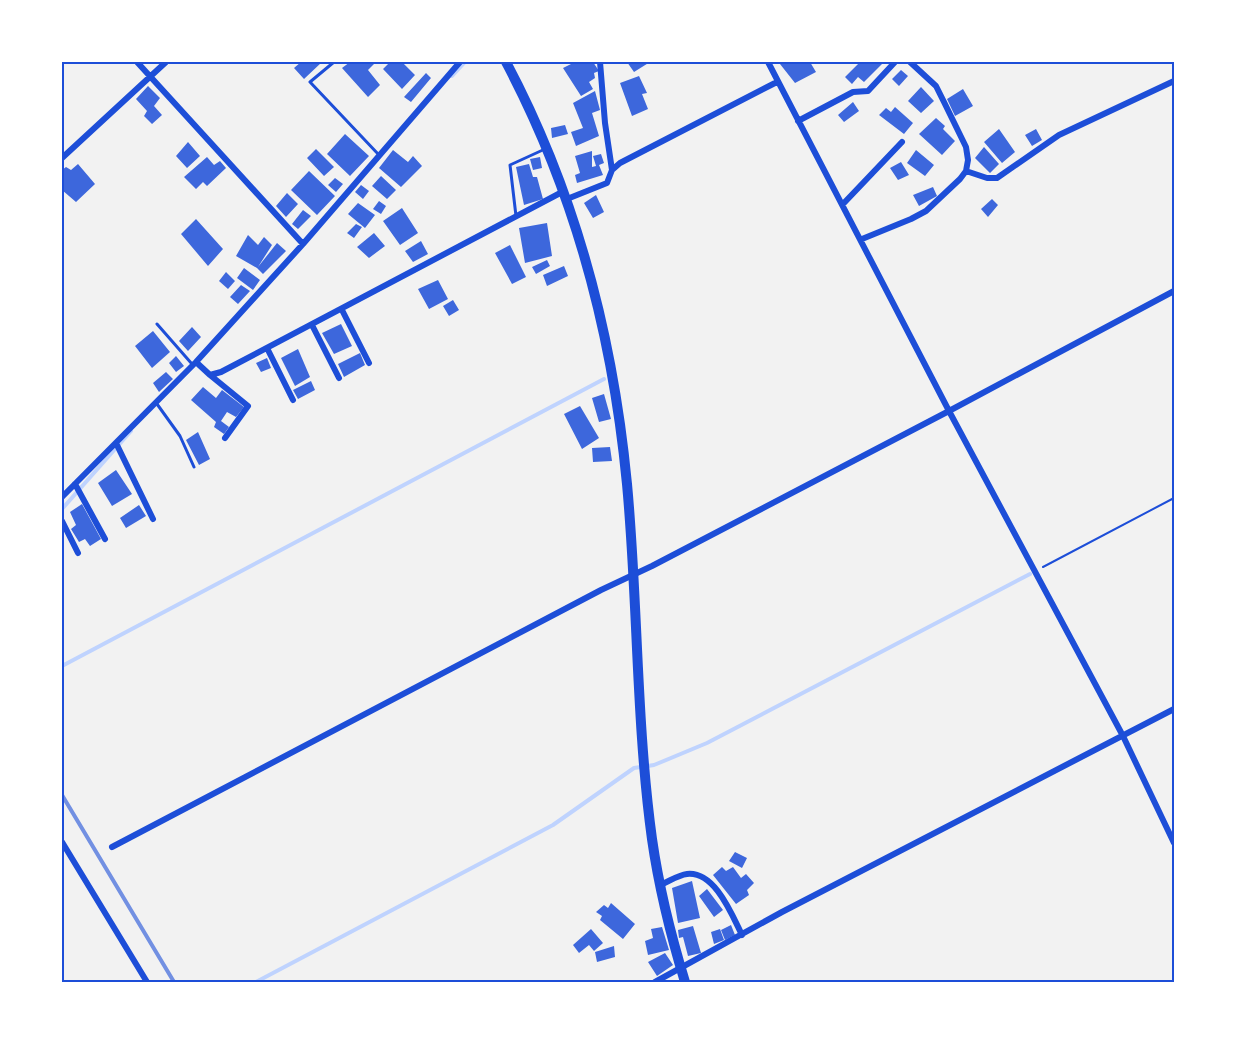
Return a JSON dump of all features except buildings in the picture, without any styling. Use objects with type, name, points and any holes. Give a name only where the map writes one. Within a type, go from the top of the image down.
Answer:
[{"type":"main road","points":[[506,62],[566,195],[590,274],[612,374],[627,484],[644,765],[652,839],[660,885],[686,982]]},
{"type":"street","points":[[137,62],[303,244]]},
{"type":"street","points":[[62,158],[166,62]]},
{"type":"street","points":[[62,497],[194,364],[303,244],[460,62]]},
{"type":"street","points":[[600,62],[612,170]]},
{"type":"street","points":[[768,62],[862,239],[949,411],[1124,736],[1174,843]]},
{"type":"street","points":[[798,121],[853,92],[868,91],[895,62]]},
{"type":"street","points":[[862,239],[926,211],[966,171],[968,160],[966,147],[936,86],[910,62]]},
{"type":"street","points":[[966,171],[987,178],[997,178],[1059,135],[1174,81]]},
{"type":"street","points":[[210,375],[221,372],[342,310],[516,216],[566,195],[607,183],[612,170],[620,163],[777,82]]},
{"type":"street","points":[[843,204],[902,142]]},
{"type":"street","points":[[112,847],[633,573],[652,566],[949,411],[1174,291]]},
{"type":"street","points":[[342,310],[369,363]]},
{"type":"street","points":[[312,325],[339,378]]},
{"type":"street","points":[[267,348],[293,400]]},
{"type":"street","points":[[194,364],[248,406],[225,438]]},
{"type":"street","points":[[116,442],[153,519]]},
{"type":"street","points":[[75,484],[105,538]]},
{"type":"street","points":[[62,521],[78,553]]},
{"type":"street","points":[[655,982],[792,907],[1174,710]]},
{"type":"street","points":[[62,842],[147,982]]},
{"type":"street","points":[[660,885],[687,874],[701,877],[713,885],[728,906],[742,935]]},
{"type":"lane","points":[[334,62],[310,82],[379,155]]},
{"type":"lane","points":[[516,216],[510,165],[546,148]]},
{"type":"lane","points":[[157,324],[194,364]]},
{"type":"lane","points":[[156,402],[180,436],[194,466]]},
{"type":"path","points":[[1035,571],[1174,498]]},
{"type":"waterway","points":[[452,76],[465,62]]},
{"type":"waterway","points":[[62,666],[604,379]]},
{"type":"waterway","points":[[62,509],[131,431]]},
{"type":"waterway","points":[[256,982],[553,825],[634,768],[654,765],[707,743],[1030,574]]},
{"type":"railway","points":[[62,795],[174,982]]}]
